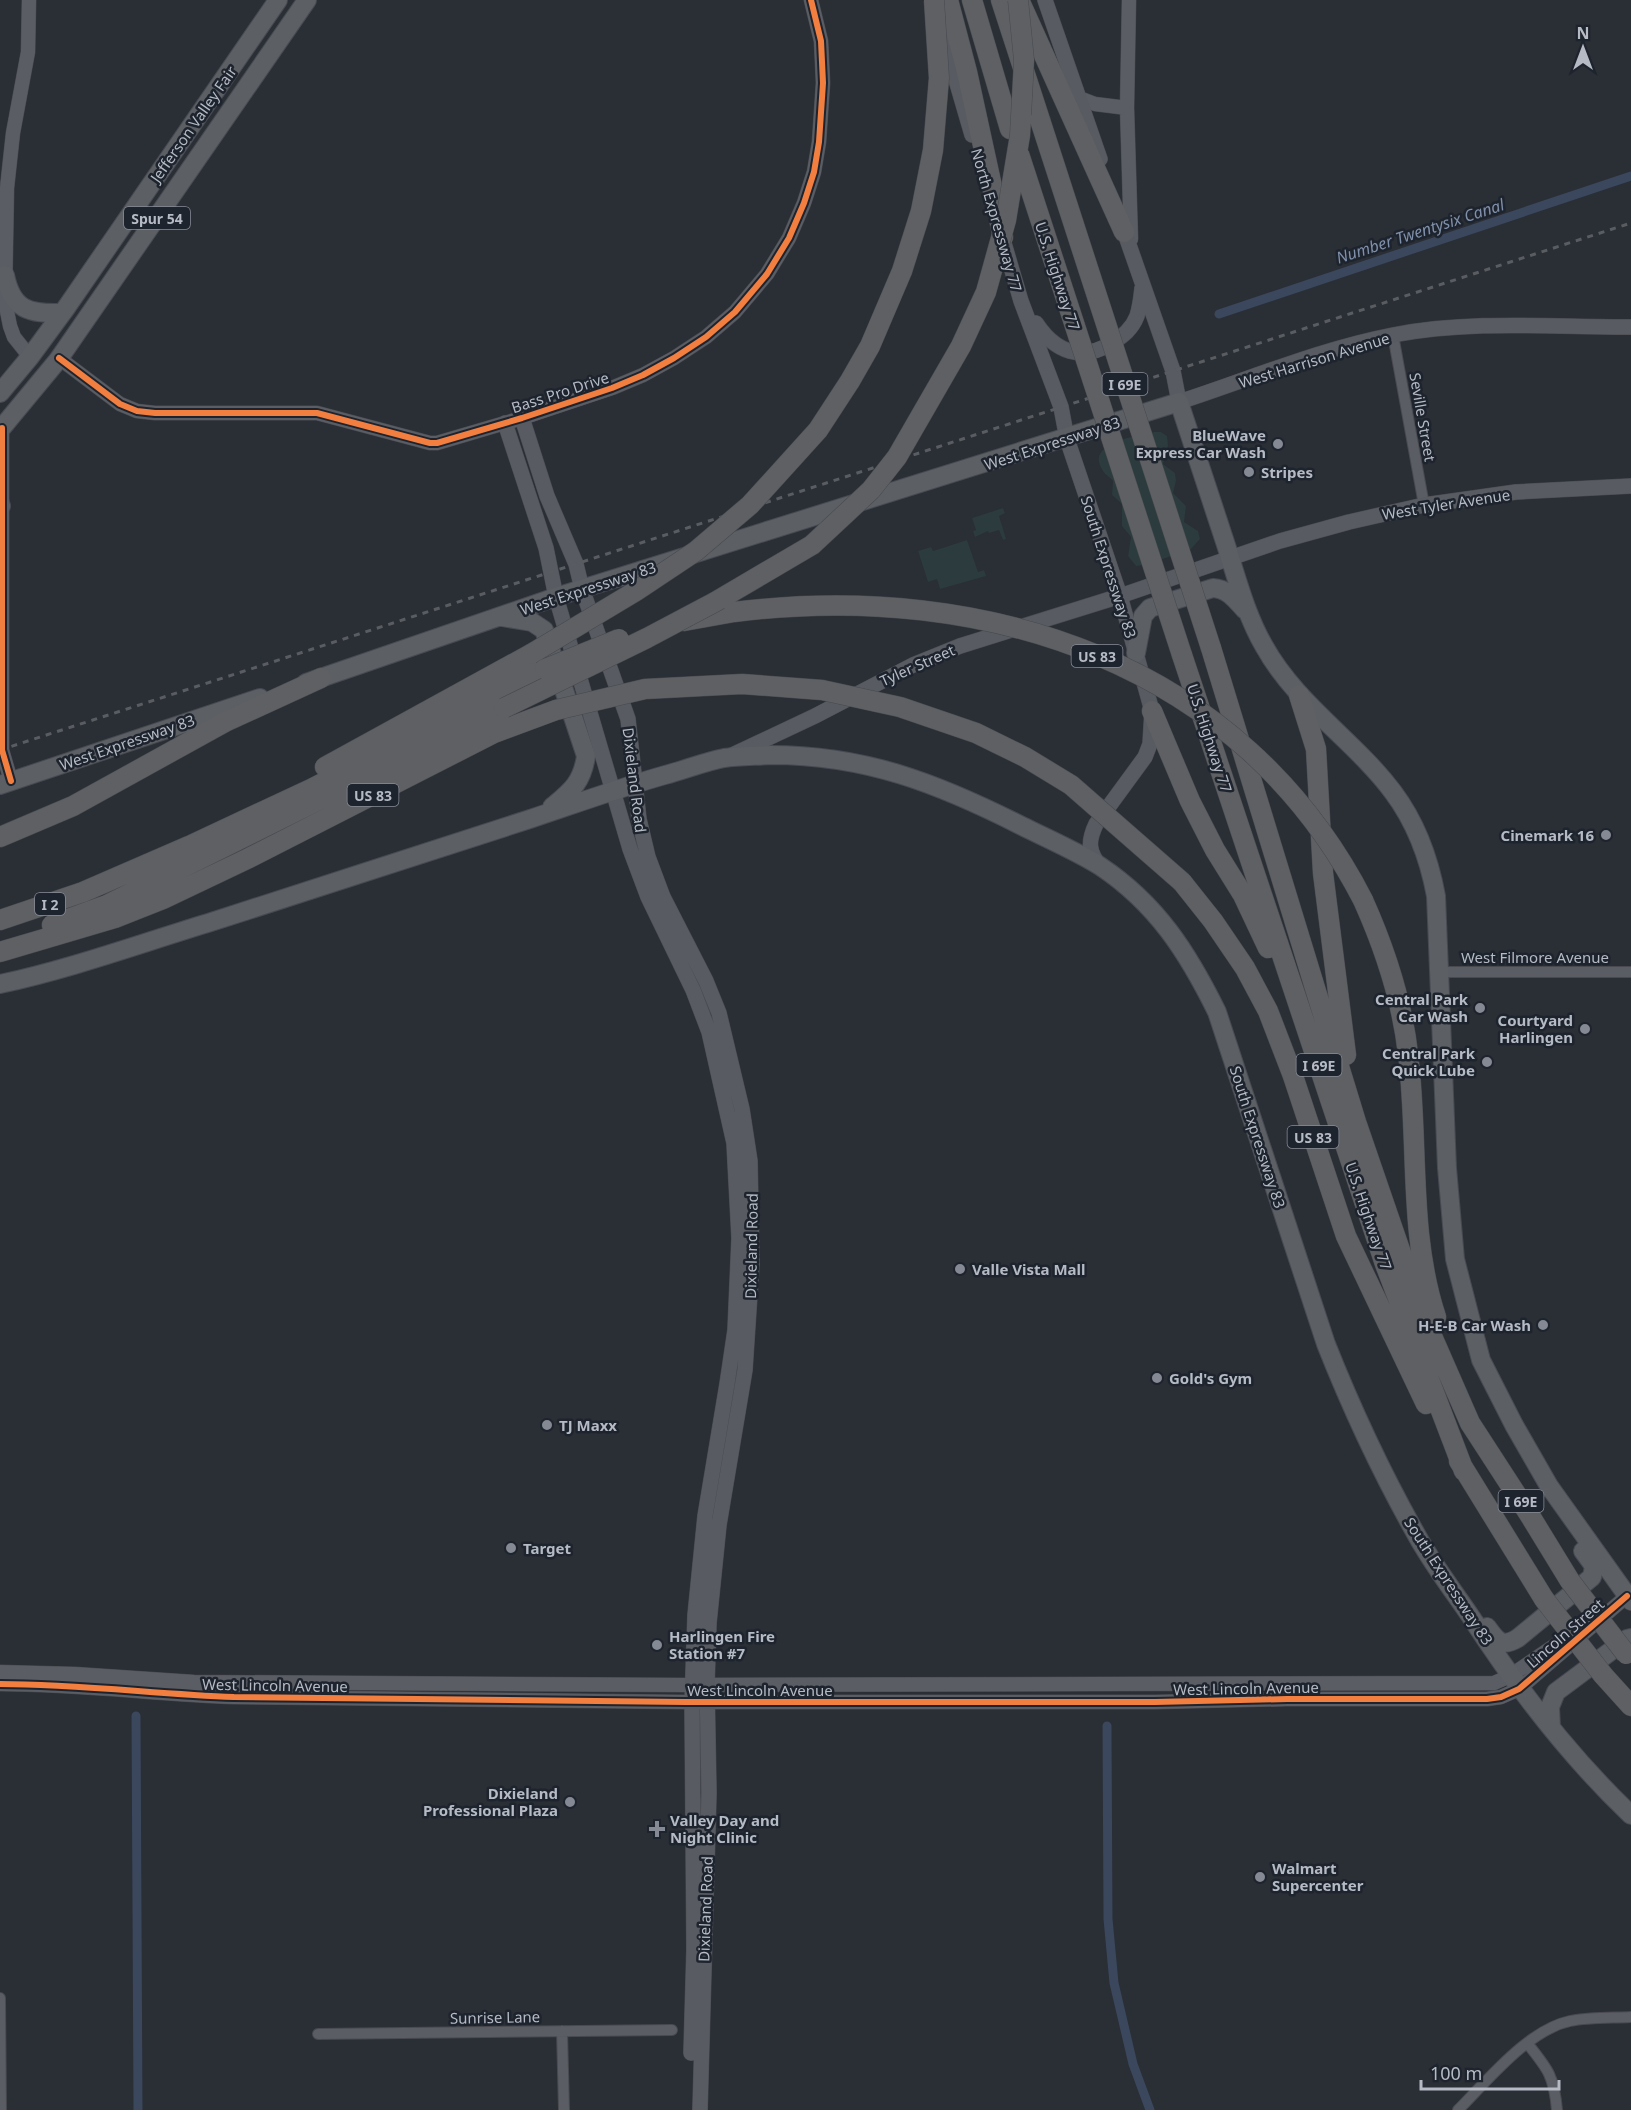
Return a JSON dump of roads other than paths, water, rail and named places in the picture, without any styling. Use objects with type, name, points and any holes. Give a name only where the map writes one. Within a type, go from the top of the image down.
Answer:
[{"type":"highway","points":[[98,886],[240,813],[531,654],[636,591],[696,551],[750,505],[818,430],[850,381],[870,346],[902,271],[921,211],[933,150],[939,78],[933,0]]},
{"type":"highway","points":[[948,0],[967,72],[1006,248]]},
{"type":"highway","name":"U.S. Highway 77","points":[[972,0],[1010,129],[1305,1028],[1385,1264],[1464,1471]]},
{"type":"highway","name":"U.S. Highway 77","points":[[1000,0],[1210,648],[1356,1122],[1420,1311],[1470,1423]]},
{"type":"highway","points":[[1019,0],[1124,232]]},
{"type":"highway","points":[[0,940],[45,928],[107,905],[705,607],[812,545],[871,490],[897,457],[966,337],[986,292],[1006,220],[1020,135],[1024,70],[1019,0]]},
{"type":"highway","name":"US 83","points":[[98,886],[313,788],[545,669],[591,649],[648,630],[734,612],[782,606],[850,604],[908,608],[967,617],[1027,631],[1085,651],[1141,676],[1182,699],[1221,726],[1273,772],[1308,812],[1338,856],[1363,900],[1384,951],[1399,1002],[1408,1054],[1422,1264],[1431,1301],[1470,1423]]},
{"type":"highway","points":[[0,837],[73,806],[225,722],[321,678]]},
{"type":"highway","name":"US 83","points":[[0,952],[115,918],[163,899],[248,859],[494,733],[556,710],[645,689],[742,684],[822,690],[900,707],[976,733],[1025,757],[1071,785],[1182,882],[1214,921],[1245,968],[1268,1011],[1293,1076],[1347,1236],[1426,1404],[1464,1471]]},
{"type":"highway","points":[[1299,695],[1316,749],[1323,873],[1337,996],[1356,1122]]},
{"type":"highway","points":[[1152,711],[1191,801],[1215,850],[1243,895],[1305,1028]]},
{"type":"highway","name":"I 2","points":[[0,920],[98,886]]},
{"type":"highway","name":"I 69E","points":[[1470,1423],[1570,1581],[1629,1651]]},
{"type":"highway","name":"I 69E","points":[[1464,1471],[1544,1599],[1603,1675],[1631,1706]]},
{"type":"main road","name":"Jefferson Valley Fair","points":[[0,393],[30,357],[67,306],[278,0]]},
{"type":"main road","name":"Spur 54","points":[[1,429],[59,358],[307,0]]},
{"type":"main road","name":"North Expressway 77","points":[[933,0],[1021,301],[1061,407],[1066,439]]},
{"type":"main road","points":[[1045,0],[1173,371],[1179,402],[1248,614],[1265,648],[1299,695],[1384,780],[1394,793],[1419,834],[1428,858],[1436,896],[1447,1168],[1455,1259],[1481,1360],[1514,1425],[1549,1486],[1630,1596]]},
{"type":"main road","points":[[5,275],[11,295],[22,307],[38,313],[67,306],[59,336],[51,349],[53,354],[59,358]]},
{"type":"main road","points":[[1021,301],[1046,338],[1065,350],[1075,353],[1101,350],[1126,334],[1136,317],[1142,284]]},
{"type":"main road","name":"West Harrison Avenue","points":[[1179,402],[1276,368],[1393,335],[1482,326],[1631,327]]},
{"type":"main road","points":[[15,413],[36,368],[35,361],[30,357]]},
{"type":"main road","name":"West Expressway 83","points":[[6,783],[556,597],[1179,402]]},
{"type":"main road","name":"Dixieland Road","points":[[522,418],[546,496],[576,564],[582,589],[628,718],[639,819],[648,857],[663,897],[706,981],[719,1013],[740,1099],[751,1167],[752,1263],[746,1358],[741,1403],[715,1551],[709,1623],[700,1684]]},
{"type":"main road","name":"Dixieland Road","points":[[505,423],[546,548],[556,597],[639,874],[682,963],[709,1032],[735,1151],[739,1238],[735,1330],[698,1570],[700,1701],[690,2110]]},
{"type":"main road","name":"South Expressway 83","points":[[1066,439],[1120,596],[1152,711],[1153,726],[1145,757],[1096,824],[1090,836],[1090,852],[1100,866],[1161,920],[1198,972],[1217,1012],[1320,1326],[1372,1451],[1421,1544],[1514,1682],[1551,1727],[1631,1815]]},
{"type":"main road","name":"West Tyler Avenue","points":[[1120,596],[1230,558],[1348,522],[1424,505],[1516,492],[1631,486]]},
{"type":"main road","points":[[1136,653],[1143,616],[1150,608],[1213,588],[1231,594],[1248,614]]},
{"type":"main road","name":"Tyler Street","points":[[724,758],[815,716],[913,665],[960,646],[1120,596]]},
{"type":"main road","points":[[500,616],[532,622],[544,630],[586,756],[584,772],[574,788],[543,814]]},
{"type":"main road","points":[[0,984],[32,978],[635,784],[724,758],[772,755],[816,758],[866,764],[899,773],[966,798],[1100,866]]},
{"type":"main road","points":[[1433,1560],[1442,1561],[1445,1564],[1496,1639],[1505,1644],[1518,1638],[1592,1577],[1594,1566],[1557,1511],[1551,1499],[1549,1486]]},
{"type":"main road","points":[[1551,1727],[1550,1707],[1556,1692],[1627,1639],[1629,1651]]},
{"type":"main road","name":"Dixieland Road","points":[[700,1701],[709,1793],[700,2110]]},
{"type":"street","points":[[29,0],[28,51],[7,179],[5,302],[14,337],[30,357]]},
{"type":"street","name":"Bass Pro Drive","points":[[59,358],[120,404],[137,411],[317,413],[430,443],[449,441],[522,418],[612,388],[643,375],[705,337],[735,312],[767,274],[789,238],[804,203],[818,152],[823,83],[822,41],[811,0]]},
{"type":"street","points":[[1129,0],[1127,108],[1132,253]]},
{"type":"street","points":[[1079,98],[1095,104],[1127,108]]},
{"type":"street","points":[[0,331],[5,302]]},
{"type":"street","name":"Seville Street","points":[[1393,335],[1424,505]]},
{"type":"street","points":[[1,429],[2,750],[6,783]]},
{"type":"street","name":"West Filmore Avenue","points":[[1439,972],[1631,972]]},
{"type":"street","name":"West Lincoln Avenue","points":[[0,1684],[71,1686],[234,1698],[1155,1702],[1287,1699],[1487,1699],[1501,1697],[1514,1682],[1630,1596]]},
{"type":"street","name":"West Lincoln Avenue","points":[[0,1672],[75,1674],[194,1682],[700,1684],[1514,1682]]},
{"type":"street","points":[[0,1998],[1,2110]]},
{"type":"street","points":[[1458,2110],[1527,2043],[1557,2025],[1571,2020],[1631,2017]]},
{"type":"street","name":"Sunrise Lane","points":[[318,2034],[672,2030]]},
{"type":"street","points":[[562,2031],[564,2110]]},
{"type":"street","points":[[1527,2043],[1551,2076],[1555,2087],[1557,2110]]},
{"type":"waterway","name":"Number Twentysix Canal","points":[[1219,314],[1631,176]]},
{"type":"waterway","points":[[136,1716],[138,2110]]},
{"type":"waterway","points":[[1107,1726],[1108,1919],[1114,1983],[1133,2064],[1150,2110]]},
{"type":"railway","points":[[0,750],[1631,223]]},
{"type":"place","name":"BlueWave Express Car Wash","points":[[1278,444]]},
{"type":"place","name":"Stripes","points":[[1249,472]]},
{"type":"place","name":"Cinemark 16","points":[[1606,835]]},
{"type":"place","name":"Central Park Car Wash","points":[[1480,1008]]},
{"type":"place","name":"Courtyard Harlingen","points":[[1585,1029]]},
{"type":"place","name":"Central Park Quick Lube","points":[[1487,1062]]},
{"type":"place","name":"Valle Vista Mall","points":[[960,1269]]},
{"type":"place","name":"H-E-B Car Wash","points":[[1543,1325]]},
{"type":"place","name":"Gold's Gym","points":[[1157,1378]]},
{"type":"place","name":"TJ Maxx","points":[[547,1425]]},
{"type":"place","name":"Target","points":[[511,1548]]},
{"type":"place","name":"Harlingen Fire Station #7","points":[[657,1645]]},
{"type":"place","name":"Dixieland Professional Plaza","points":[[570,1802]]},
{"type":"place","name":"Valley Day and Night Clinic","points":[[657,1829]]},
{"type":"place","name":"Walmart Supercenter","points":[[1260,1877]]}]
